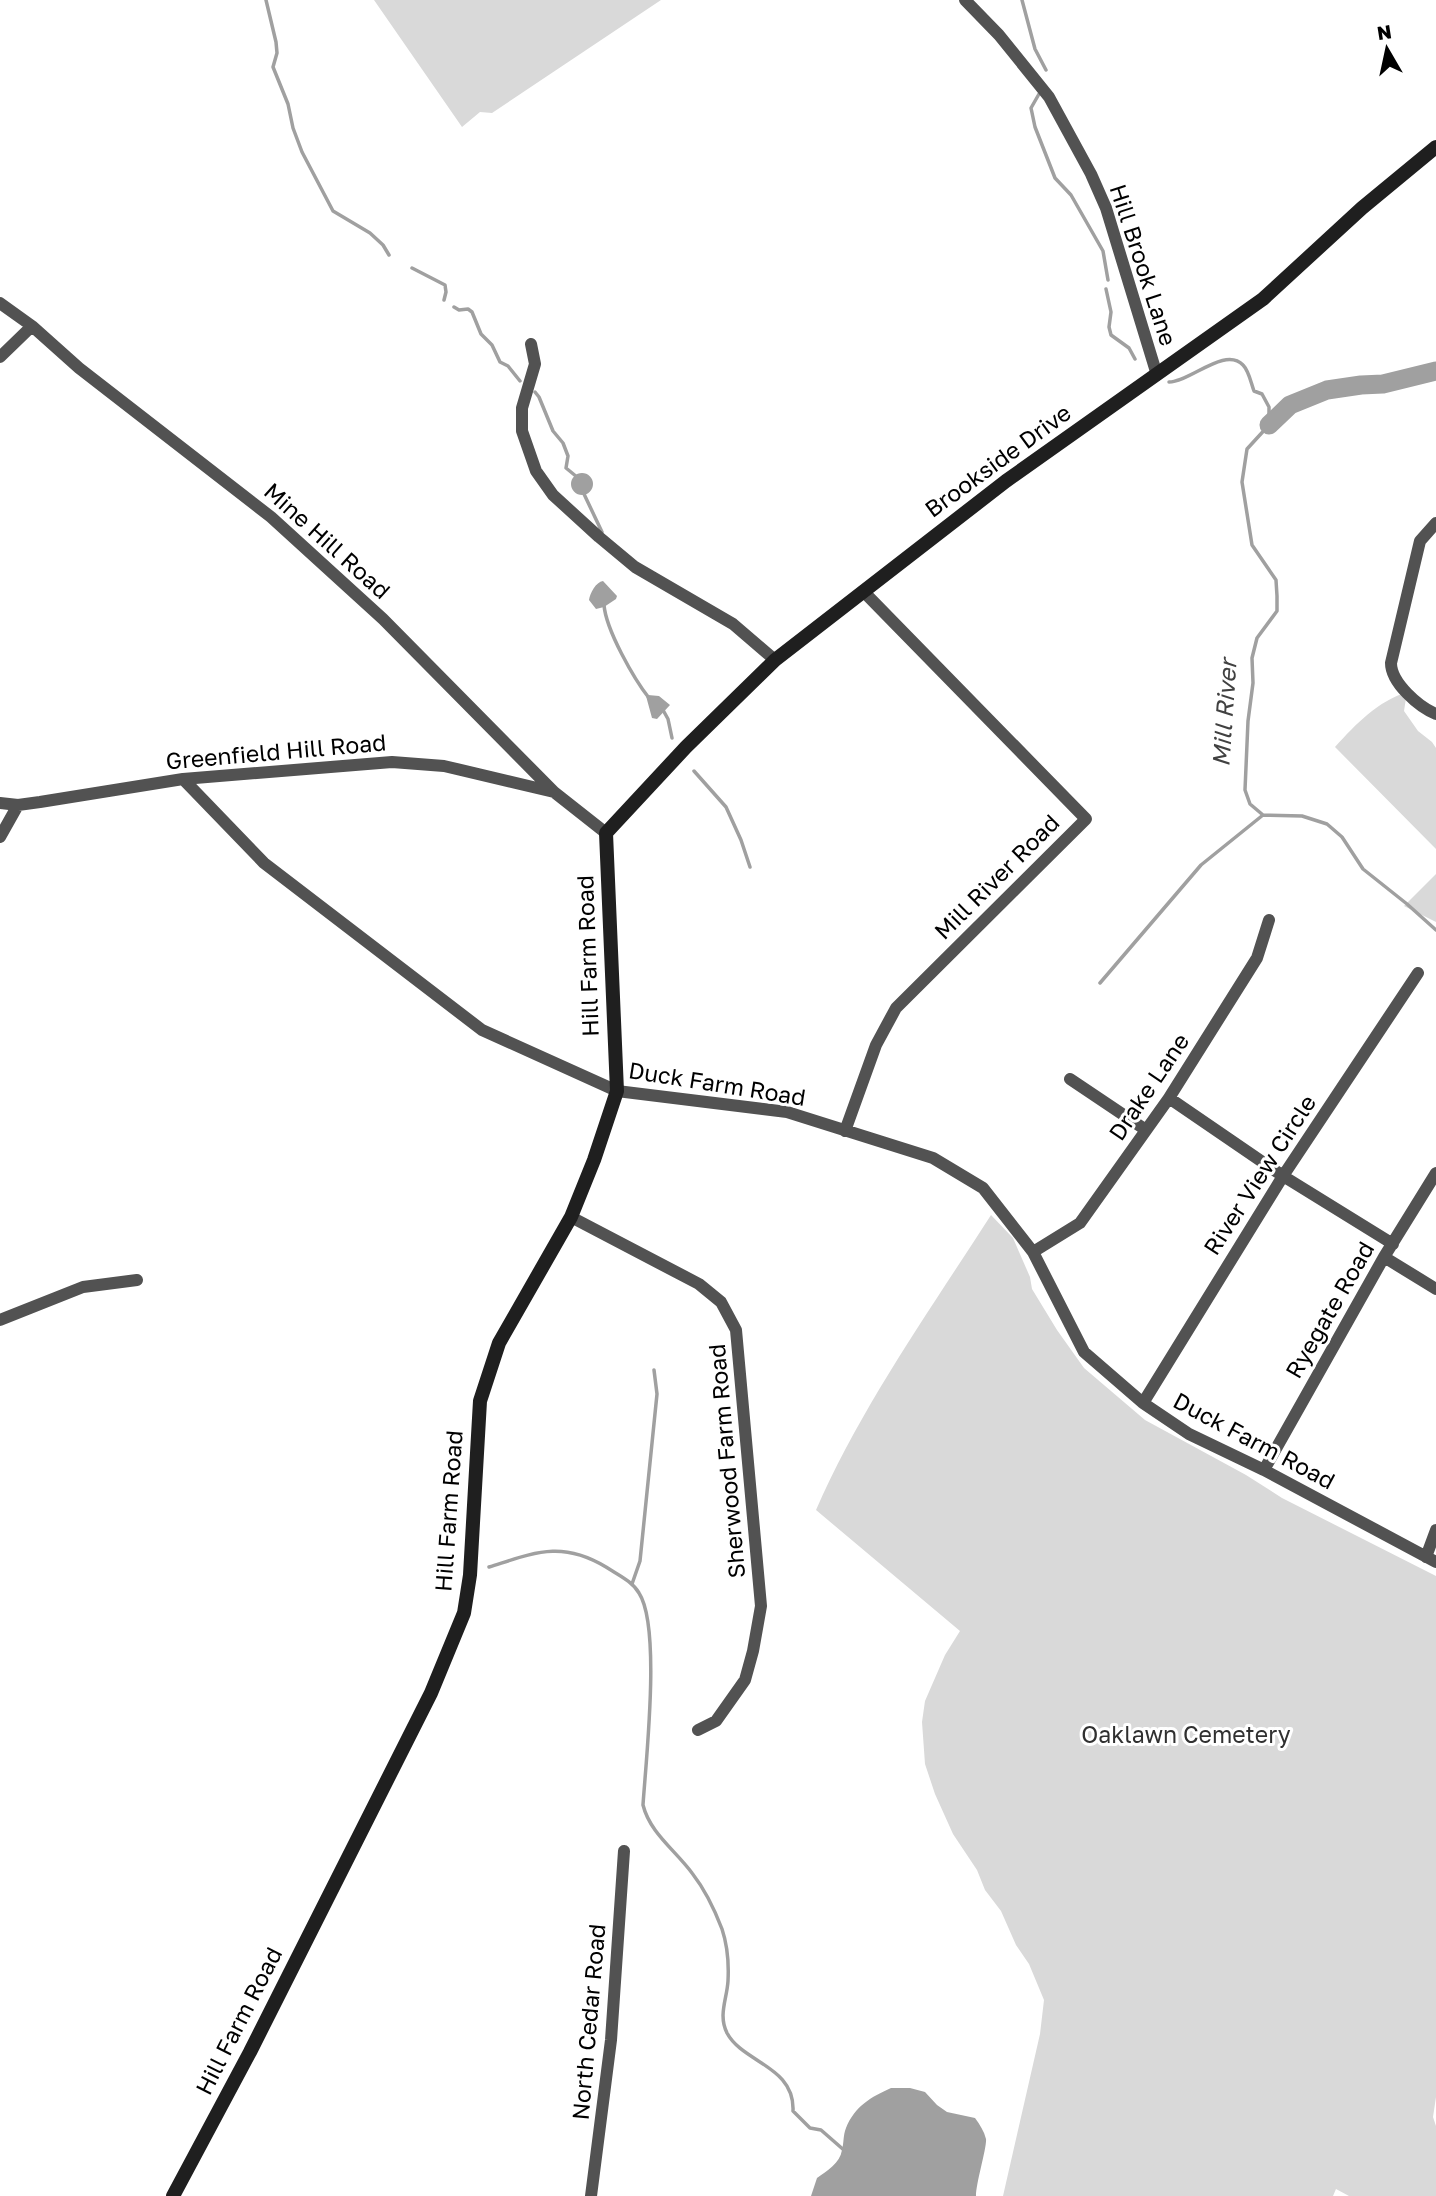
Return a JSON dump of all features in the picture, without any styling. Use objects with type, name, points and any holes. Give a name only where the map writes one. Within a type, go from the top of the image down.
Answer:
[{"type":"main road","name":"Brookside Drive","points":[[606,833],[686,747],[775,660],[1006,481],[1263,299],[1352,217],[1436,147]]},
{"type":"main road","name":"Hill Farm Road","points":[[173,2196],[250,2052],[431,1693],[464,1613],[470,1575],[480,1401],[499,1343],[571,1217],[617,1091],[606,833]]},
{"type":"street","name":"Hill Brook Lane","points":[[965,0],[999,35],[1049,97],[1091,174],[1106,208],[1157,375]]},
{"type":"street","name":"Mine Hill Road","points":[[0,303],[271,517],[383,619],[554,792],[606,833]]},
{"type":"street","points":[[0,357],[32,326]]},
{"type":"street","points":[[531,344],[535,364],[522,408],[522,431],[536,471],[554,495],[635,567],[733,624],[775,660]]},
{"type":"street","points":[[1436,523],[1420,541],[1391,663],[1396,680],[1424,708],[1436,714]]},
{"type":"street","name":"Mill River Road","points":[[845,1131],[876,1045],[896,1008],[1086,819],[863,591]]},
{"type":"street","name":"Greenfield Hill Road","points":[[0,803],[18,805],[183,779],[392,762],[444,766],[554,792]]},
{"type":"street","name":"Duck Farm Road","points":[[183,779],[264,863],[482,1030],[617,1091],[787,1112],[933,1158],[983,1188],[1033,1252],[1084,1352],[1143,1403],[1189,1434],[1264,1470],[1431,1560]]},
{"type":"street","points":[[0,837],[18,805]]},
{"type":"street","name":"Drake Lane","points":[[1033,1252],[1080,1223],[1169,1098],[1257,958],[1269,920]]},
{"type":"street","name":"River View Circle","points":[[1143,1403],[1283,1176],[1418,973]]},
{"type":"street","points":[[1070,1079],[1146,1130]]},
{"type":"street","points":[[1169,1098],[1283,1176],[1393,1244]]},
{"type":"street","name":"Ryegate Road","points":[[1264,1470],[1384,1257],[1436,1173]]},
{"type":"street","name":"Sherwood Farm Road","points":[[571,1217],[699,1284],[721,1302],[736,1330],[761,1606],[745,1680],[716,1721],[698,1730]]},
{"type":"street","points":[[1384,1257],[1436,1289]]},
{"type":"street","points":[[0,1320],[83,1287],[137,1280]]},
{"type":"street","points":[[1431,1560],[1436,1530]]},
{"type":"street","name":"North Cedar Road","points":[[591,2196],[608,2076],[624,1851]]},
{"type":"green space","points":[[374,0],[661,0],[492,113],[480,112],[462,127]]},
{"type":"green space","points":[[1407,692],[1404,711],[1418,731],[1436,748],[1436,849],[1335,747],[1377,707]]},
{"type":"green space","points":[[1436,874],[1436,922],[1404,906]]},
{"type":"green space","name":"Oaklawn Cemetery","points":[[991,1215],[1013,1238],[1030,1277],[1032,1289],[1084,1368],[1145,1420],[1246,1475],[1282,1498],[1436,1576],[1436,2097],[1433,2117],[1436,2126],[1436,2196],[1349,2196],[1336,2189],[1333,2196],[1003,2196],[1040,2034],[1044,2000],[1029,1964],[1016,1945],[1001,1911],[985,1890],[977,1870],[953,1834],[925,1764],[922,1722],[925,1701],[945,1655],[960,1631],[816,1510],[875,1396]]},
{"type":"shaded area","points":[[582,473],[590,476],[593,484],[590,492],[582,495],[574,492],[571,484],[574,476]]},
{"type":"shaded area","points":[[603,581],[617,596],[604,607],[596,609],[589,600],[592,591]]},
{"type":"shaded area","points":[[646,696],[659,696],[670,705],[657,719],[652,718]]},
{"type":"shaded area","points":[[891,2088],[910,2088],[925,2092],[947,2112],[975,2118],[986,2139],[976,2196],[811,2196],[817,2178],[839,2159],[845,2131],[854,2114],[870,2099]]},
{"type":"waterway","points":[[266,0],[276,42],[277,53],[273,67],[288,104],[302,152],[333,211],[370,233],[389,255]]},
{"type":"waterway","points":[[1022,0],[1035,49],[1046,70]]},
{"type":"waterway","points":[[1039,94],[1031,108],[1035,127],[1055,178],[1071,195],[1103,251],[1108,280]]},
{"type":"waterway","points":[[412,268],[445,285],[444,300]]},
{"type":"waterway","points":[[1106,289],[1111,312],[1111,335],[1129,348],[1135,359]]},
{"type":"waterway","points":[[454,307],[472,312],[481,334],[492,345],[500,362],[508,366],[520,381]]},
{"type":"waterway","name":"Mill River","points":[[1169,382],[1187,377],[1217,362],[1236,360],[1245,368],[1254,391],[1262,394],[1269,407],[1269,425],[1247,449],[1242,482],[1252,545],[1276,580],[1277,596],[1277,611],[1257,638],[1252,658],[1253,683],[1248,721],[1245,790],[1250,804],[1263,815],[1302,816],[1327,824],[1342,837],[1363,869],[1436,930]]},
{"type":"waterway","name":"Mill River","points":[[1269,425],[1290,405],[1327,390],[1383,384],[1436,371]]},
{"type":"waterway","points":[[535,392],[553,431],[563,443],[568,456],[566,468],[577,477]]},
{"type":"waterway","points":[[584,494],[602,532]]},
{"type":"waterway","points":[[604,605],[615,640],[649,698]]},
{"type":"waterway","points":[[663,710],[672,738]]},
{"type":"waterway","points":[[694,771],[726,807],[750,867]]},
{"type":"waterway","points":[[1100,983],[1201,865],[1263,815]]},
{"type":"waterway","points":[[632,1584],[640,1561],[657,1394],[654,1370]]},
{"type":"waterway","points":[[489,1567],[520,1557],[561,1551],[590,1559],[606,1567],[629,1582],[639,1593],[646,1610],[651,1663],[643,1805],[646,1815],[657,1833],[701,1886],[722,1929],[728,1967],[723,2013],[727,2033],[744,2052],[767,2066],[786,2084],[793,2111],[810,2128],[821,2130],[845,2151]]}]
